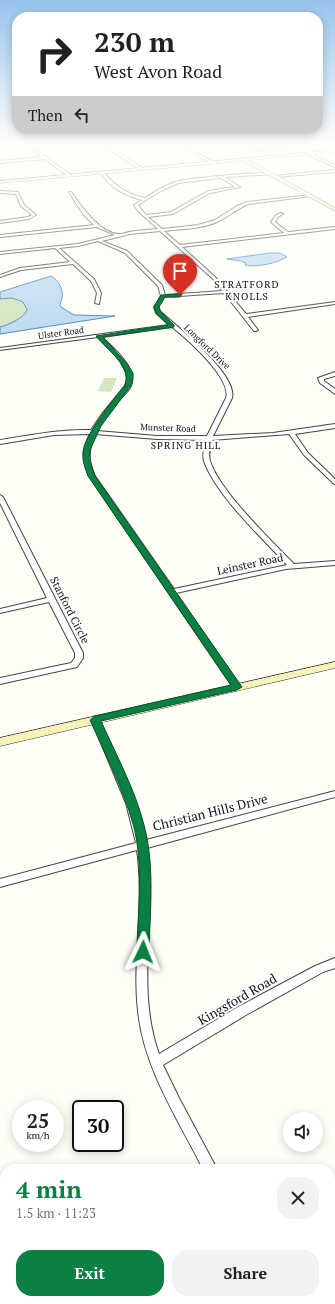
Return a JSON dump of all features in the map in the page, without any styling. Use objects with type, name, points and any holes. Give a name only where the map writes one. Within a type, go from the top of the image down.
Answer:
[{"type":"main road","points":[[324,204],[335,210]]},
{"type":"main road","points":[[0,742],[335,665]]},
{"type":"street","points":[[0,222],[32,217],[34,215],[33,213],[22,204]]},
{"type":"street","points":[[77,204],[96,226],[105,232],[118,235]]},
{"type":"street","points":[[138,204],[136,205],[145,216],[214,278],[256,330]]},
{"type":"street","points":[[145,216],[172,213],[188,204]]},
{"type":"street","points":[[0,253],[57,248],[100,241],[118,235],[205,225],[216,221],[245,204]]},
{"type":"street","points":[[281,214],[277,216],[273,222],[275,226],[287,233]]},
{"type":"street","points":[[0,236],[96,226]]},
{"type":"street","points":[[178,246],[335,228]]},
{"type":"street","points":[[100,241],[126,252],[160,286],[163,296],[225,292]]},
{"type":"street","points":[[57,248],[96,285],[99,293],[97,303]]},
{"type":"street","points":[[0,276],[20,269],[73,263]]},
{"type":"street","name":"Longford Drive","points":[[163,296],[156,309],[172,326],[216,366],[227,381],[230,395],[209,438],[207,458],[210,470],[218,482],[292,566]]},
{"type":"street","points":[[245,316],[335,303]]},
{"type":"street","name":"Ulster Road","points":[[0,349],[172,326]]},
{"type":"street","points":[[99,336],[126,367],[130,373],[130,379],[128,386],[94,433],[86,450],[86,459],[92,476],[237,687]]},
{"type":"street","points":[[335,374],[321,378],[322,382],[335,392]]},
{"type":"street","name":"Munster Road","points":[[0,442],[57,432],[94,433],[156,438],[209,438],[291,432],[335,426]]},
{"type":"street","points":[[291,432],[306,454],[335,482]]},
{"type":"street","name":"Stanford Circle","points":[[0,497],[80,653],[78,661],[74,665],[0,682]]},
{"type":"street","name":"Leinster Road","points":[[171,592],[292,566],[335,563]]},
{"type":"street","points":[[0,611],[51,599]]},
{"type":"street","points":[[95,720],[126,789],[139,826],[145,892],[142,998],[147,1032],[156,1063],[174,1103],[207,1164]]},
{"type":"street","name":"Christian Hills Drive","points":[[0,883],[141,844],[335,794]]},
{"type":"street","name":"Kingsford Road","points":[[156,1063],[242,1011],[319,969],[335,964]]},
{"type":"green space","points":[[12,298],[23,302],[26,312],[14,322],[0,327],[0,299]]},
{"type":"green space","points":[[104,378],[117,378],[111,392],[98,391]]},
{"type":"water","points":[[280,253],[287,257],[272,263],[255,266],[245,265],[246,263],[241,261],[227,259]]},
{"type":"water","points":[[51,276],[54,277],[61,288],[61,307],[74,315],[115,316],[0,334],[0,327],[23,316],[27,310],[23,302],[12,298],[0,299],[0,292]]},
{"type":"district","name":"STRATFORD KNOLLS","points":[[247,290]]},
{"type":"district","name":"SPRING HILL","points":[[186,445]]},
{"type":"route","points":[[143,952],[145,892],[143,856],[139,826],[126,789],[95,720],[237,687],[92,476],[88,468],[86,450],[92,435],[128,386],[130,379],[130,373],[121,360],[99,336],[172,326],[158,312],[156,307],[163,296],[180,295]]}]
